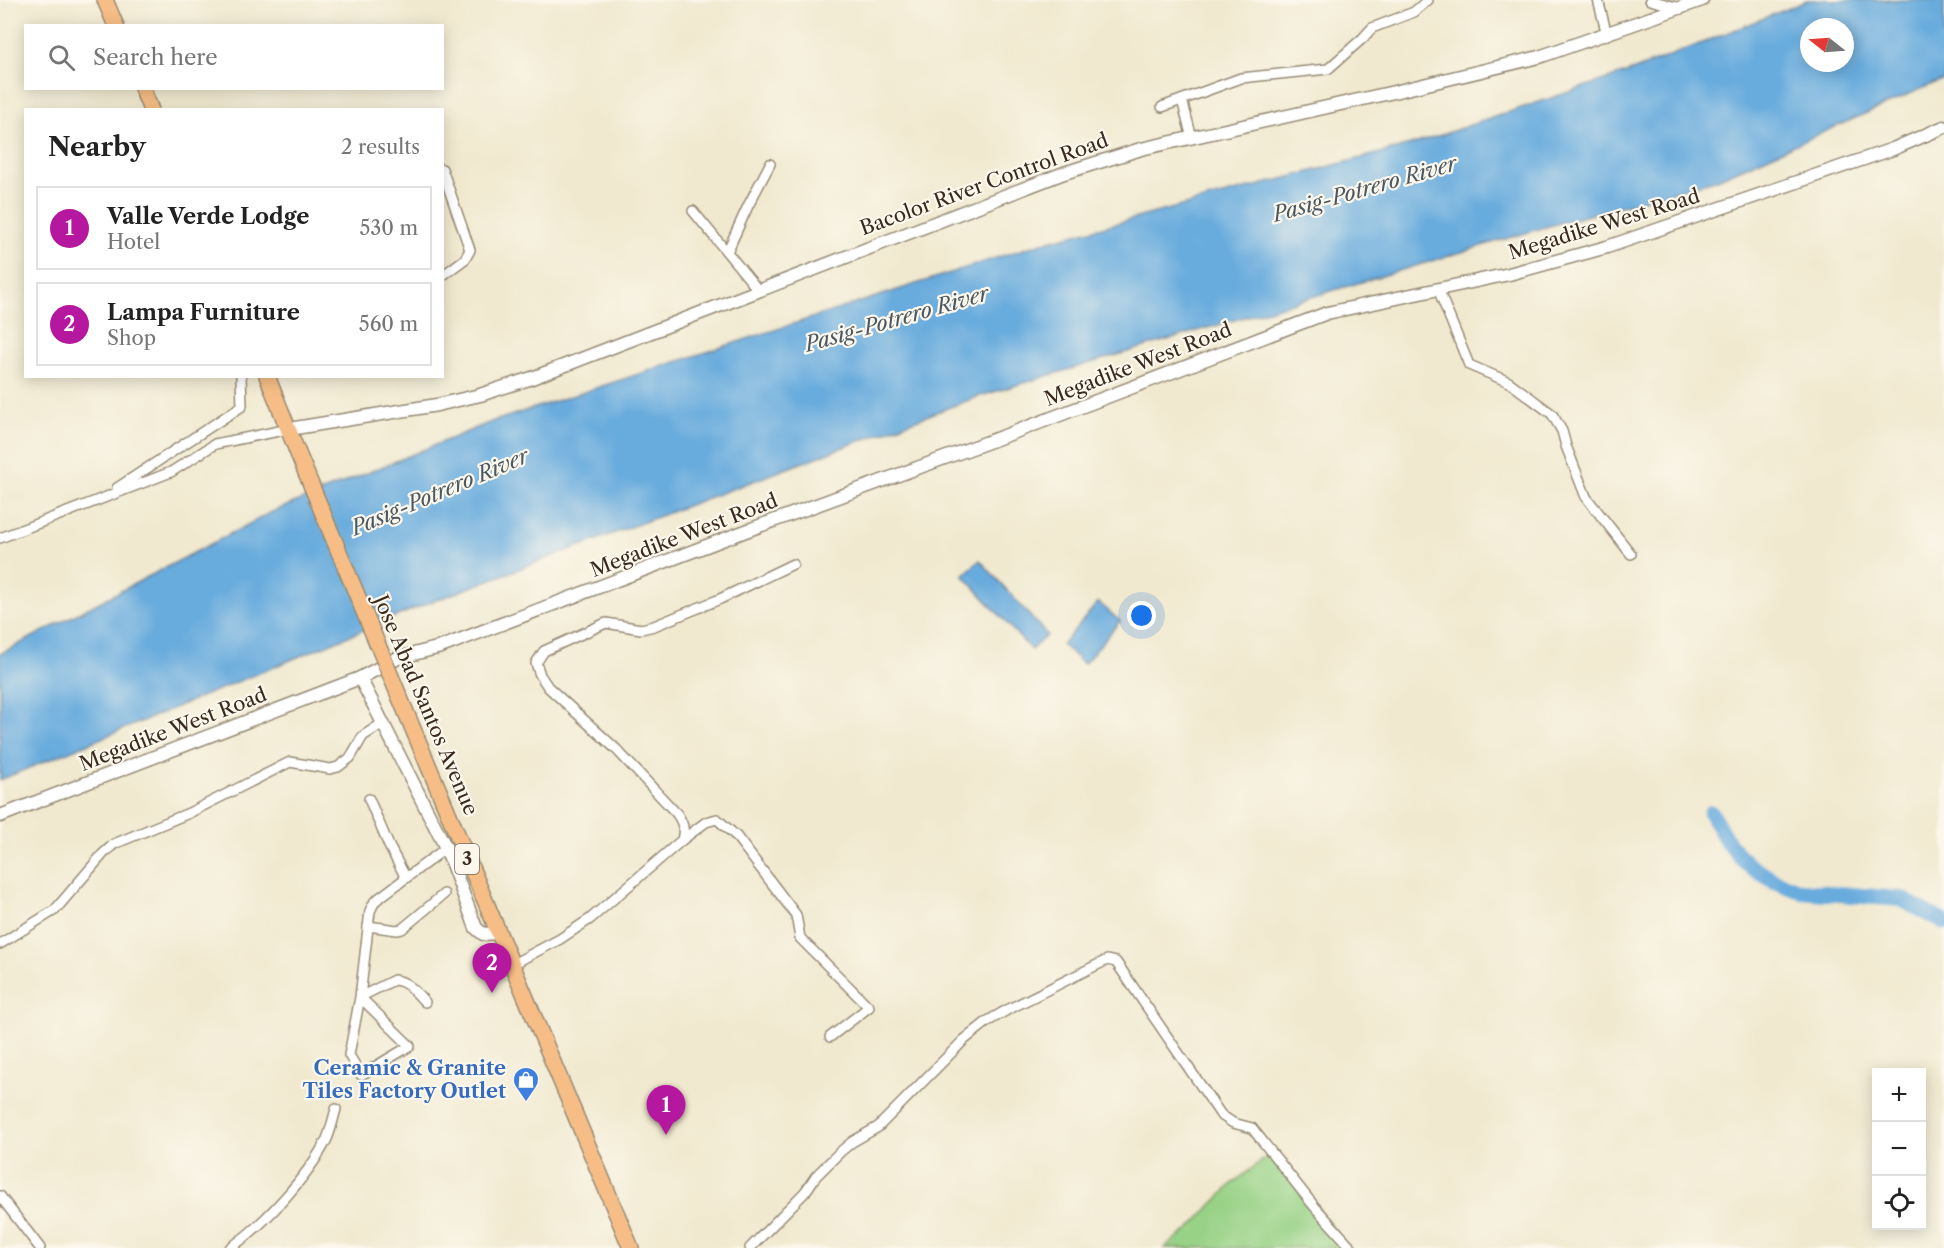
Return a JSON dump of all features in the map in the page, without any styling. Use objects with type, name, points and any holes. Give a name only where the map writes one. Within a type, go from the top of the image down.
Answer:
[{"type":"highway","points":[[105,0],[115,24]]},
{"type":"highway","points":[[143,90],[150,108]]},
{"type":"highway","name":"Jose Abad Santos Avenue","points":[[268,378],[631,1248]]},
{"type":"street","points":[[1162,106],[1215,85],[1241,78],[1328,69],[1372,28],[1414,12],[1428,0]]},
{"type":"street","points":[[1598,0],[1607,34]]},
{"type":"street","points":[[1650,0],[1681,8]]},
{"type":"street","name":"Bacolor River Control Road","points":[[289,429],[379,416],[480,395],[532,378],[1064,173],[1141,149],[1559,51],[1702,0]]},
{"type":"street","points":[[1182,100],[1192,138]]},
{"type":"street","name":"Megadike West Road","points":[[0,816],[360,678],[398,658],[441,647],[1327,313],[1519,271],[1607,247],[1882,153],[1944,127]]},
{"type":"street","points":[[727,252],[770,164]]},
{"type":"street","points":[[444,175],[470,250],[465,259],[444,275]]},
{"type":"street","points":[[693,211],[759,291]]},
{"type":"street","points":[[1438,289],[1469,365],[1509,382],[1552,414],[1562,431],[1586,497],[1631,554]]},
{"type":"street","points":[[103,497],[242,406],[241,378]]},
{"type":"street","points":[[0,538],[171,472],[215,444],[289,429]]},
{"type":"street","points":[[682,840],[685,831],[682,820],[616,749],[548,687],[536,663],[544,651],[606,623],[641,629],[654,626],[720,599],[793,564]]},
{"type":"street","points":[[360,678],[446,848],[476,927],[483,934],[498,933]]},
{"type":"street","points":[[0,944],[55,910],[114,844],[189,813],[290,762],[330,769],[338,767],[350,758],[363,736],[383,723]]},
{"type":"street","points":[[369,799],[405,878]]},
{"type":"street","points":[[511,965],[560,939],[590,919],[682,840],[706,822],[717,819],[736,836],[796,915],[800,938],[868,1007],[830,1037]]},
{"type":"street","points":[[360,997],[410,1046],[361,1075],[349,1055],[360,997],[370,911],[375,902],[446,848]]},
{"type":"street","points":[[368,926],[402,929],[444,894]]},
{"type":"street","points":[[750,1248],[805,1192],[816,1176],[840,1152],[878,1127],[964,1040],[988,1021],[1007,1010],[1107,960],[1116,963],[1221,1115],[1233,1124],[1252,1128],[1314,1206],[1352,1248]]},
{"type":"street","points":[[360,997],[394,980],[407,984],[425,1002]]},
{"type":"street","points":[[230,1248],[245,1244],[296,1186],[327,1140],[336,1109]]},
{"type":"street","points":[[0,1196],[40,1248]]},
{"type":"green space","points":[[1275,1151],[1348,1248],[1164,1248],[1188,1230],[1233,1183]]},
{"type":"water","name":"Pasig-Potrero River","points":[[1809,0],[1944,0],[1944,79],[1715,180],[1549,226],[977,397],[431,602],[0,780],[0,654],[272,512],[491,422],[1042,243],[1414,144],[1637,69]]},
{"type":"water","points":[[980,560],[1047,635],[1031,650],[963,575]]},
{"type":"water","points":[[1098,602],[1120,621],[1084,664],[1062,645]]},
{"type":"waterway","points":[[1711,813],[1728,843],[1747,864],[1774,881],[1801,891],[1901,899],[1944,922]]},
{"type":"place","name":"Lampa Furniture","points":[[492,993]]},
{"type":"place","name":"Ceramic & Granite Tiles Factory Outlet","points":[[526,1103]]},
{"type":"place","name":"Valle Verde Lodge","points":[[666,1135]]}]
